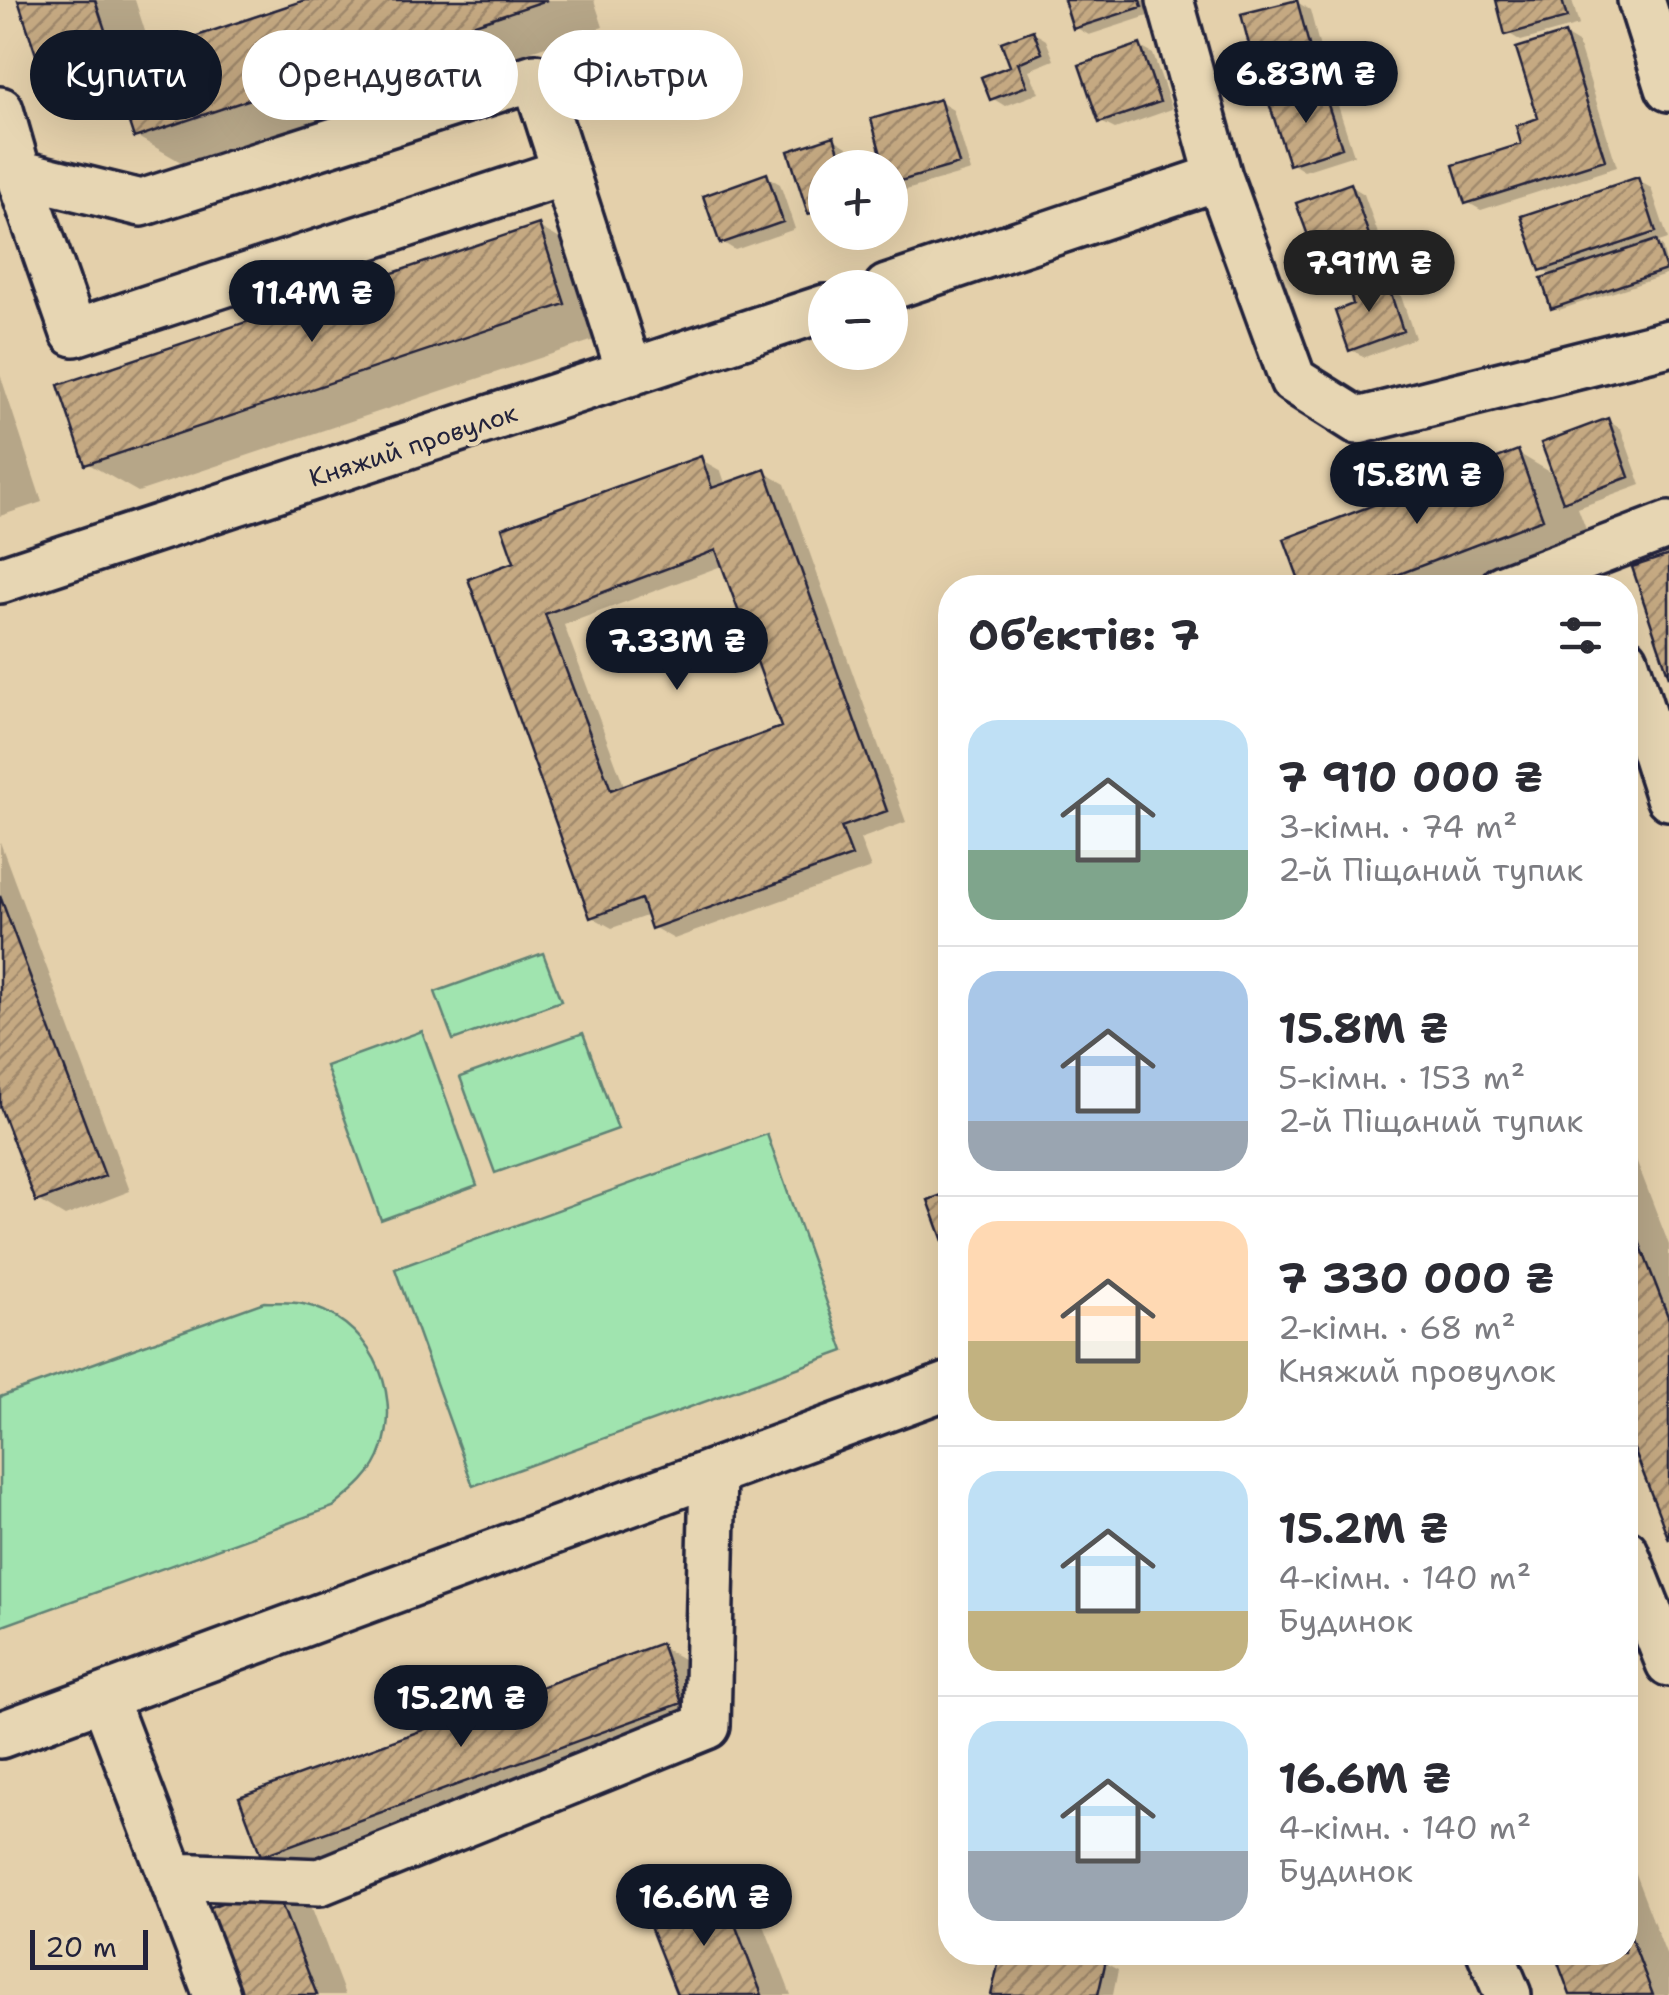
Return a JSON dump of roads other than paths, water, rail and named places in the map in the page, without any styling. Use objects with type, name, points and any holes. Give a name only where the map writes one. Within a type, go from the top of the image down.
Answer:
[{"type":"street","points":[[1170,0],[1219,177],[1293,380],[1358,421],[1669,343]]},
{"type":"street","points":[[1642,0],[1669,88]]},
{"type":"street","points":[[18,173],[141,203],[534,78],[630,373]]},
{"type":"street","points":[[0,110],[74,333],[565,172]]},
{"type":"street","points":[[908,281],[1219,177]]},
{"type":"street","name":"Княжий провулок","points":[[0,580],[808,314]]},
{"type":"street","points":[[1596,571],[1669,525]]},
{"type":"street","points":[[1638,700],[1669,797]]},
{"type":"street","points":[[0,1735],[938,1389]]},
{"type":"street","points":[[172,1876],[320,1882],[707,1726],[713,1472]]},
{"type":"street","points":[[1638,1584],[1669,1662]]},
{"type":"street","points":[[104,1698],[217,1995]]},
{"type":"street","points":[[1495,1965],[1508,1995]]}]
